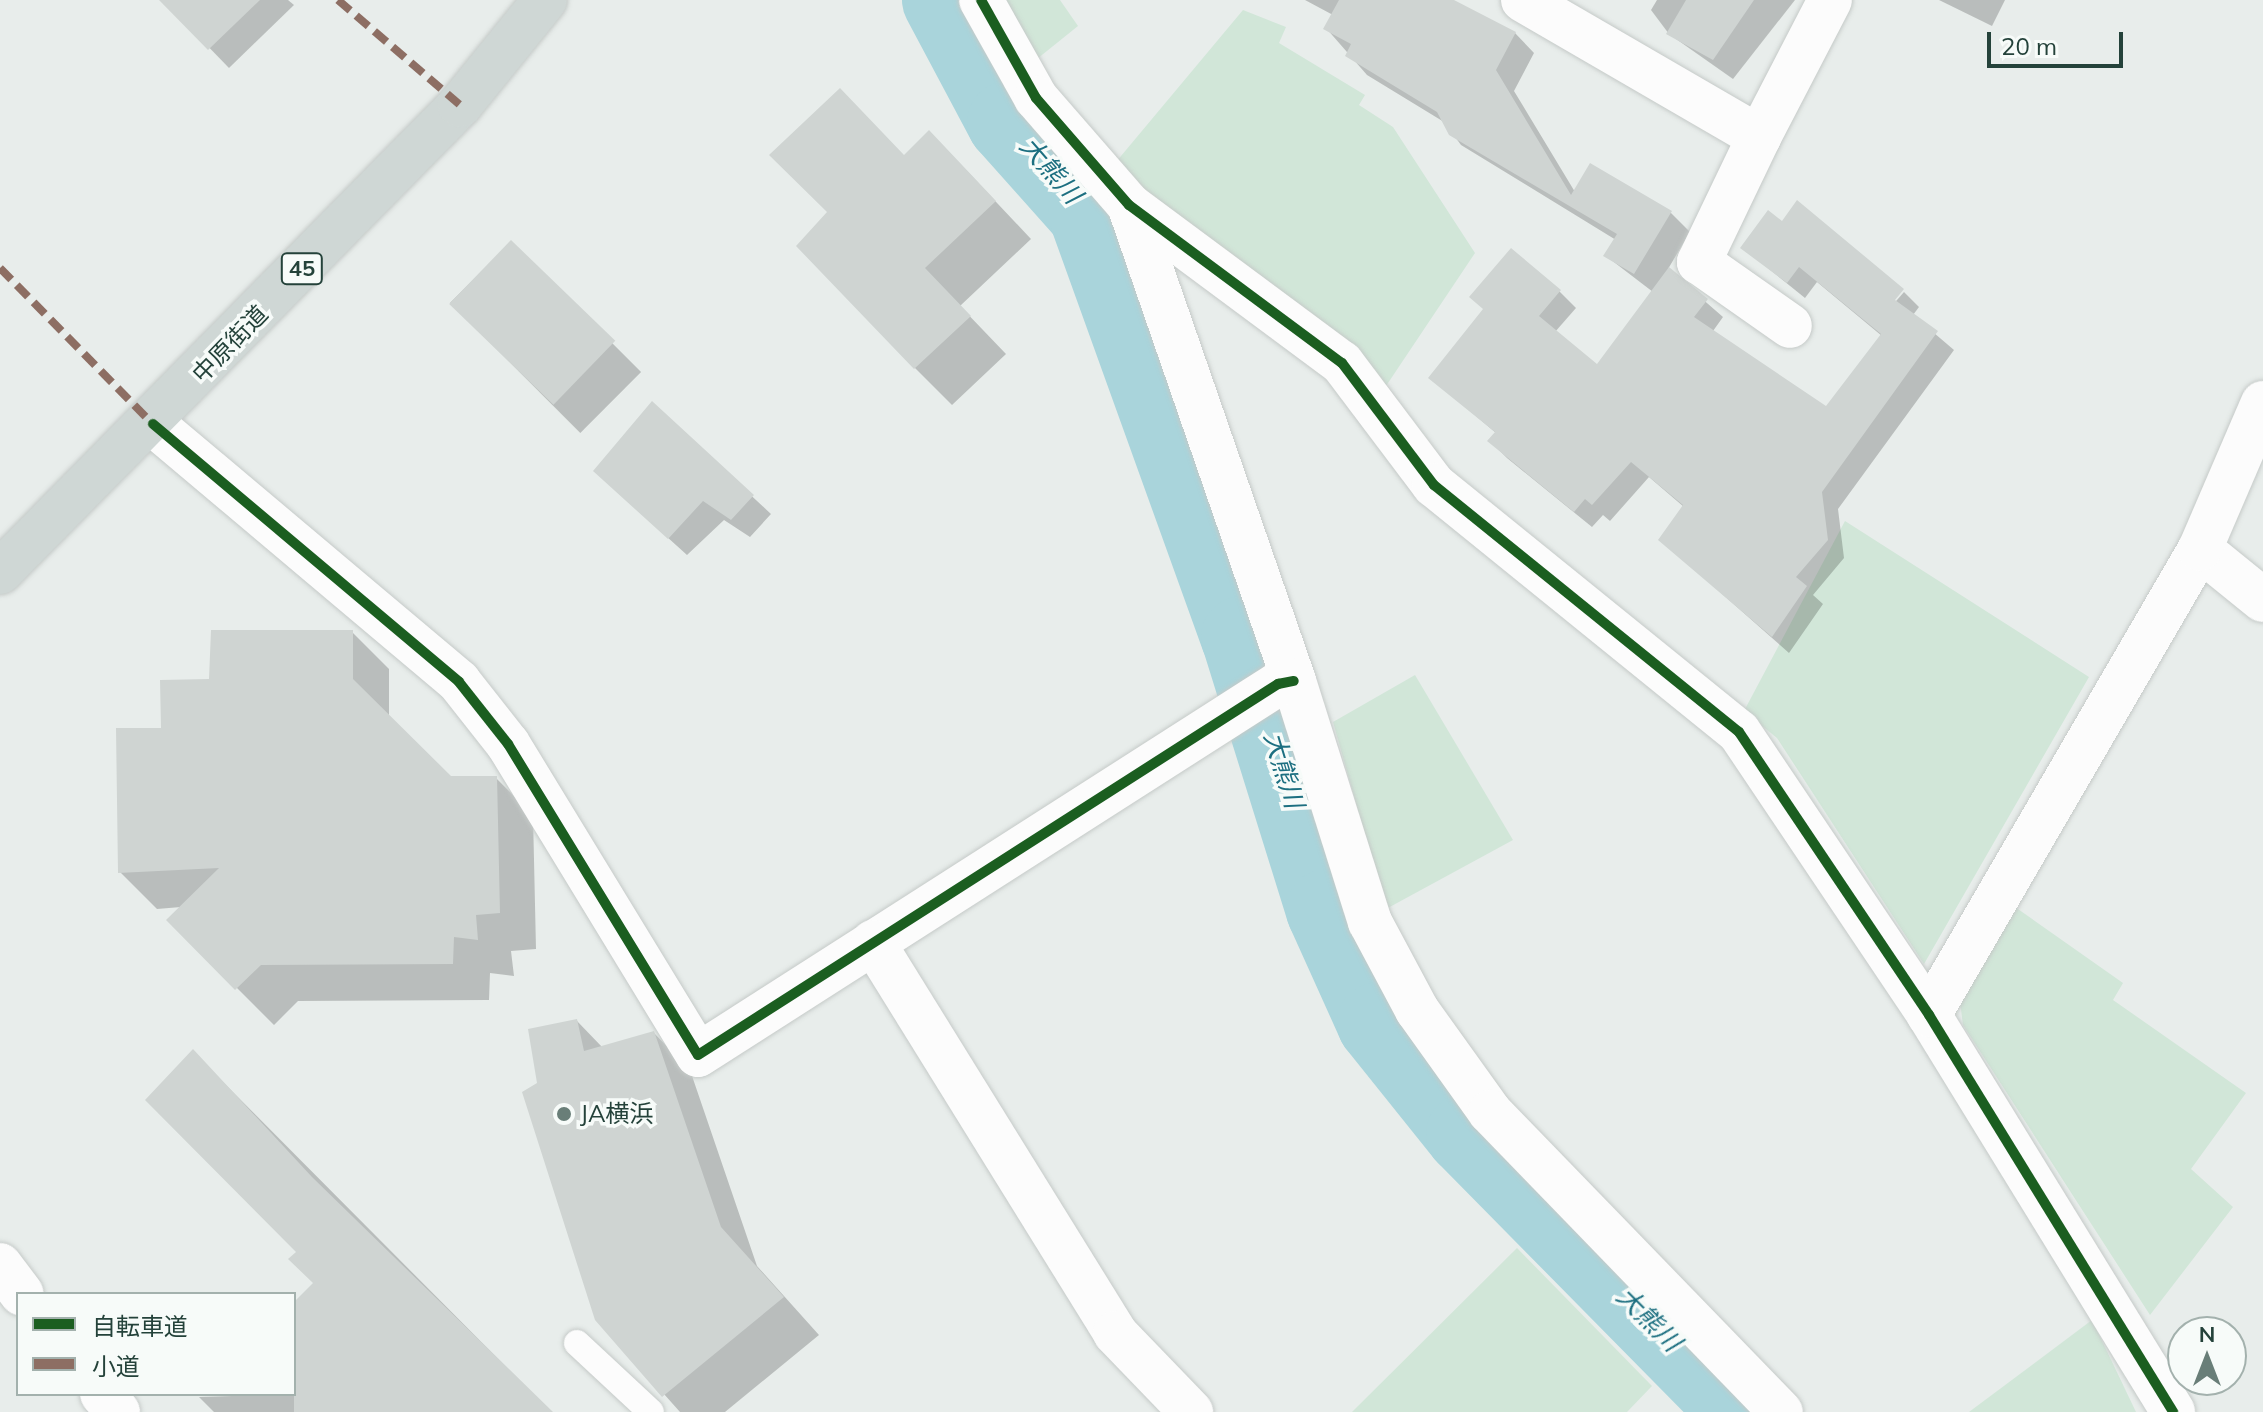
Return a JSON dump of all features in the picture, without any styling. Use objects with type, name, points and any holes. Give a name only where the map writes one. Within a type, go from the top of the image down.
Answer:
[{"type":"main road","name":"中原街道","points":[[0,572],[153,424],[460,105],[545,0]]},
{"type":"street","points":[[981,0],[1036,98],[1129,205],[1342,363],[1434,485],[1739,732],[1929,1015],[2173,1412]]},
{"type":"street","points":[[1523,0],[1759,137]]},
{"type":"street","points":[[1790,326],[1699,262],[1830,0]]},
{"type":"street","points":[[1129,205],[1273,690],[1370,922],[1417,1010],[1490,1112],[1781,1412]]},
{"type":"street","points":[[1929,1015],[2200,549],[2263,403]]},
{"type":"street","points":[[153,424],[459,682],[508,744],[698,1055],[1273,690]]},
{"type":"street","points":[[2200,549],[2263,600]]},
{"type":"street","points":[[873,942],[1115,1333],[1191,1412]]},
{"type":"street","points":[[0,1265],[20,1292]]},
{"type":"street","points":[[104,1396],[118,1412]]},
{"type":"lane","points":[[577,1343],[651,1412]]},
{"type":"green space","points":[[1001,0],[1060,0],[1078,26],[1032,63]]},
{"type":"green space","points":[[1243,10],[1286,27],[1279,43],[1365,95],[1359,105],[1393,127],[1475,253],[1384,389],[1141,192],[1116,162]]},
{"type":"green space","points":[[1845,521],[2089,677],[1924,964],[1777,738],[1744,711]]},
{"type":"green space","points":[[1415,675],[1513,840],[1386,909],[1333,722]]},
{"type":"green space","points":[[2015,907],[2123,983],[2113,1000],[2246,1093],[2191,1169],[2233,1207],[2150,1315],[1963,1025],[1960,1002]]},
{"type":"green space","points":[[1517,1248],[1652,1386],[1627,1412],[1352,1412]]},
{"type":"green space","points":[[2092,1320],[2136,1412],[1969,1412]]},
{"type":"building","points":[[159,0],[260,0],[208,50]]},
{"type":"building","points":[[1339,0],[1454,0],[1516,32],[1496,70],[1571,195],[1590,163],[1672,211],[1634,274],[1603,256],[1617,234],[1449,135],[1437,112],[1345,56],[1351,44],[1323,29]]},
{"type":"building","points":[[1686,0],[1754,0],[1713,60],[1666,34]]},
{"type":"building","points":[[840,88],[904,155],[929,130],[996,201],[925,268],[971,316],[914,369],[796,246],[827,212],[769,155]]},
{"type":"building","points":[[1797,200],[1904,289],[1895,300],[1938,331],[1822,492],[1828,540],[1796,577],[1807,586],[1772,637],[1658,540],[1683,505],[1631,462],[1592,505],[1585,499],[1574,512],[1487,441],[1495,432],[1428,378],[1483,309],[1469,297],[1511,248],[1561,290],[1539,316],[1597,364],[1669,267],[1708,299],[1694,317],[1826,406],[1881,334],[1799,267],[1787,283],[1740,248],[1768,210],[1782,221]]},
{"type":"building","points":[[511,240],[615,341],[553,405],[449,304]]},
{"type":"building","points":[[652,401],[754,495],[731,520],[703,501],[668,539],[593,471]]},
{"type":"building","points":[[211,630],[353,630],[353,679],[451,776],[497,776],[500,913],[476,915],[478,940],[454,937],[453,964],[261,965],[235,990],[166,920],[219,868],[118,873],[116,728],[161,728],[160,680],[209,679]]},
{"type":"building","points":[[577,1019],[584,1051],[654,1031],[721,1227],[784,1297],[662,1397],[595,1320],[522,1092],[537,1083],[528,1029]]},
{"type":"building","points":[[193,1049],[312,1177],[553,1412],[294,1412],[296,1300],[313,1283],[288,1259],[296,1252],[145,1100]]},
{"type":"waterway","name":"大熊川","points":[[943,0],[1008,122],[1089,213],[1242,637],[1327,910],[1378,1023],[1467,1134],[1741,1412]]},
{"type":"marked path","points":[[338,0],[460,105]]},
{"type":"marked path","points":[[0,268],[153,424]]},
{"type":"cycle path","points":[[981,0],[1036,98],[1129,205],[1342,363],[1434,485],[1739,732],[1929,1015],[2173,1412]]},
{"type":"cycle path","points":[[153,424],[459,682],[508,744],[698,1055],[1278,684],[1294,681]]},
{"type":"place","name":"JA横浜","points":[[564,1114]]}]
